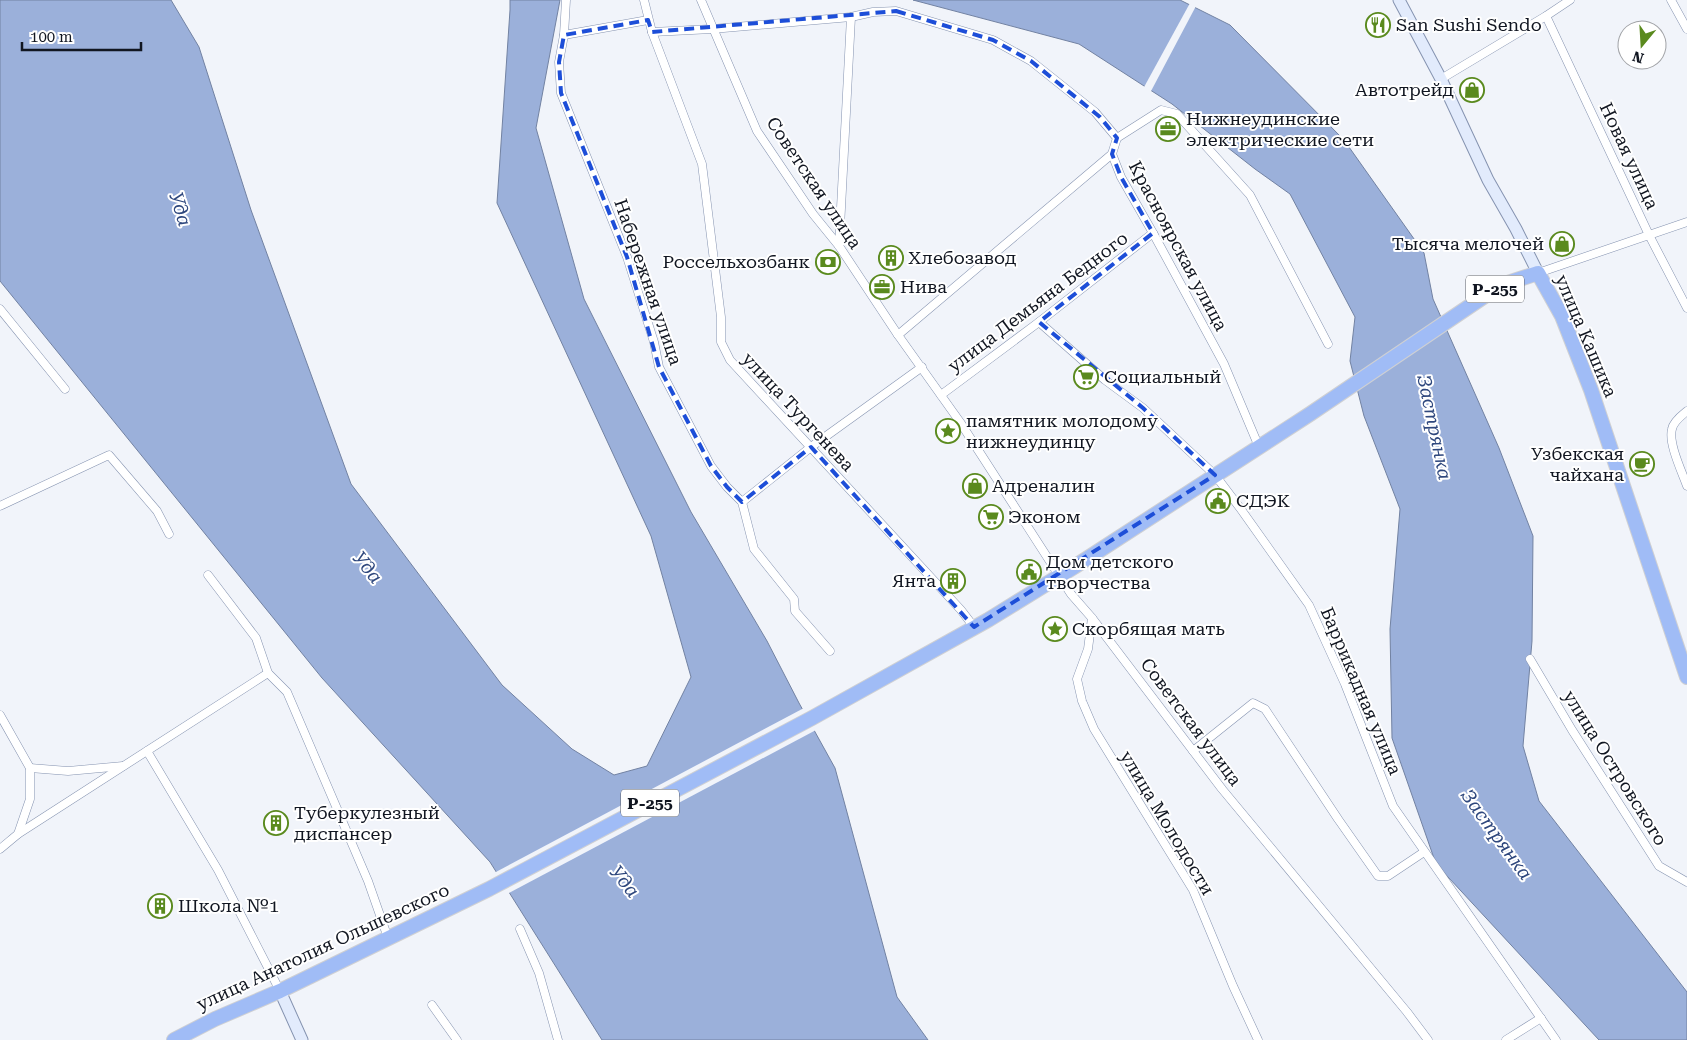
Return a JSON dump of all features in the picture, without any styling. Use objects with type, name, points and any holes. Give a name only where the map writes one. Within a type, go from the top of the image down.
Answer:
[{"type":"highway","name":"Р-255","points":[[974,627],[1059,576],[1310,414],[1501,285],[1538,272]]},
{"type":"highway","name":"улица Кашика","points":[[1538,272],[1562,316],[1591,390],[1687,677]]},
{"type":"highway","name":"улица Анатолия Ольшевского","points":[[174,1040],[215,1019],[280,991],[489,889],[812,718],[974,627]]},
{"type":"street","name":"Набережная улица","points":[[566,0],[564,36],[559,62],[561,93],[627,257],[654,342],[659,367],[711,466],[727,487],[742,502],[754,549],[794,599],[794,611],[830,651]]},
{"type":"street","name":"улица Тургенева","points":[[644,0],[652,32],[702,164],[721,317],[721,342],[730,360],[962,610],[974,627]]},
{"type":"street","name":"Советская улица","points":[[702,0],[712,29],[757,131],[813,214],[839,246],[898,335],[960,422],[1071,594],[1092,618],[1222,789],[1407,1012],[1428,1040]]},
{"type":"street","name":"улица Кашика","points":[[1399,0],[1441,79],[1488,180],[1538,272]]},
{"type":"street","points":[[1441,79],[1570,0]]},
{"type":"street","points":[[1671,0],[1687,29]]},
{"type":"street","points":[[652,32],[712,29],[851,17],[873,12],[896,11],[994,40],[1030,61],[1064,89],[1085,103],[1100,116],[1117,138],[1161,110],[1177,114],[1250,195],[1328,344]]},
{"type":"street","name":"Новая улица","points":[[1546,16],[1649,235],[1687,308]]},
{"type":"street","points":[[839,246],[851,17]]},
{"type":"street","points":[[564,36],[648,20]]},
{"type":"street","name":"Красноярская улица","points":[[1117,138],[1112,154],[1121,177],[1154,233],[1224,364],[1258,447]]},
{"type":"street","points":[[898,335],[1112,154]]},
{"type":"street","points":[[1538,272],[1687,222]]},
{"type":"street","name":"улица Демьяна Бедного","points":[[940,395],[1039,322],[1154,233]]},
{"type":"street","points":[[0,309],[65,389]]},
{"type":"street","name":"Баррикадная улица","points":[[1039,322],[1105,380],[1143,408],[1215,475],[1309,605],[1345,684],[1392,806],[1556,1040]]},
{"type":"street","points":[[742,502],[811,448],[922,367]]},
{"type":"street","points":[[1687,411],[1673,424],[1671,431],[1673,444],[1687,486]]},
{"type":"street","points":[[0,506],[109,455],[157,511],[169,534]]},
{"type":"street","points":[[208,575],[256,638],[268,673],[287,692],[368,881],[388,938]]},
{"type":"street","name":"улица Молодости","points":[[1092,618],[1088,649],[1077,679],[1082,701],[1099,737],[1193,890],[1258,1040]]},
{"type":"street","name":"улица Островского","points":[[1530,659],[1577,738],[1659,866],[1687,882]]},
{"type":"street","points":[[0,849],[18,834],[268,673]]},
{"type":"street","points":[[1193,751],[1253,703],[1266,709],[1378,876],[1388,876],[1424,852]]},
{"type":"street","points":[[0,715],[30,768],[30,799],[18,834]]},
{"type":"street","points":[[147,751],[221,876],[280,991],[302,1040]]},
{"type":"street","points":[[30,768],[68,771],[124,766]]},
{"type":"street","points":[[520,930],[539,973],[558,1040]]},
{"type":"street","points":[[432,1005],[457,1040]]},
{"type":"street","points":[[1506,1040],[1541,1018]]},
{"type":"highlighted area","points":[[896,11],[993,40],[1031,61],[1100,117],[1117,138],[1112,154],[1121,177],[1153,233],[1039,322],[1143,408],[1215,475],[974,627],[811,447],[742,502],[727,487],[711,466],[659,367],[627,257],[561,93],[559,62],[564,35],[648,20],[652,32]]},
{"type":"water","name":"Уда","points":[[0,0],[171,0],[199,47],[251,210],[351,484],[502,685],[572,749],[614,775],[647,766],[691,677],[651,536],[497,203],[510,0],[560,0],[536,128],[584,299],[691,512],[767,641],[835,768],[897,997],[928,1040],[602,1040],[490,862],[322,678],[0,281]]},
{"type":"water","name":"Застрянка","points":[[913,0],[1180,0],[1230,25],[1344,140],[1424,253],[1433,299],[1499,448],[1533,536],[1532,641],[1523,746],[1539,801],[1687,992],[1687,1040],[1599,1040],[1436,864],[1392,738],[1390,629],[1400,509],[1364,416],[1350,361],[1355,317],[1290,194],[1172,104],[1079,44]]},
{"type":"pier","points":[[1190,3],[1196,6],[1150,93],[1143,89]]},
{"type":"pier","points":[[804,708],[816,730],[507,894],[494,873]]},
{"type":"place","name":"San Sushi Sendo","points":[[1378,25]]},
{"type":"place","name":"Автотрейд","points":[[1472,90]]},
{"type":"place","name":"Нижнеудинские электрические сети","points":[[1168,129]]},
{"type":"place","name":"Тысяча мелочей","points":[[1562,244]]},
{"type":"place","name":"Хлебозавод","points":[[891,258]]},
{"type":"place","name":"Россельхозбанк","points":[[828,262]]},
{"type":"place","name":"Нива","points":[[882,287]]},
{"type":"place","name":"Социальный","points":[[1086,377]]},
{"type":"place","name":"памятник молодому нижнеудинцу","points":[[948,431]]},
{"type":"place","name":"Узбекская чайхана","points":[[1642,464]]},
{"type":"place","name":"Адреналин","points":[[975,486]]},
{"type":"place","name":"СДЭК","points":[[1218,501]]},
{"type":"place","name":"Эконом","points":[[991,517]]},
{"type":"place","name":"Дом детского творчества","points":[[1029,572]]},
{"type":"place","name":"Янта","points":[[953,581]]},
{"type":"place","name":"Скорбящая мать","points":[[1055,629]]},
{"type":"place","name":"Туберкулезный диспансер","points":[[276,823]]},
{"type":"place","name":"Школа №1","points":[[160,906]]}]
